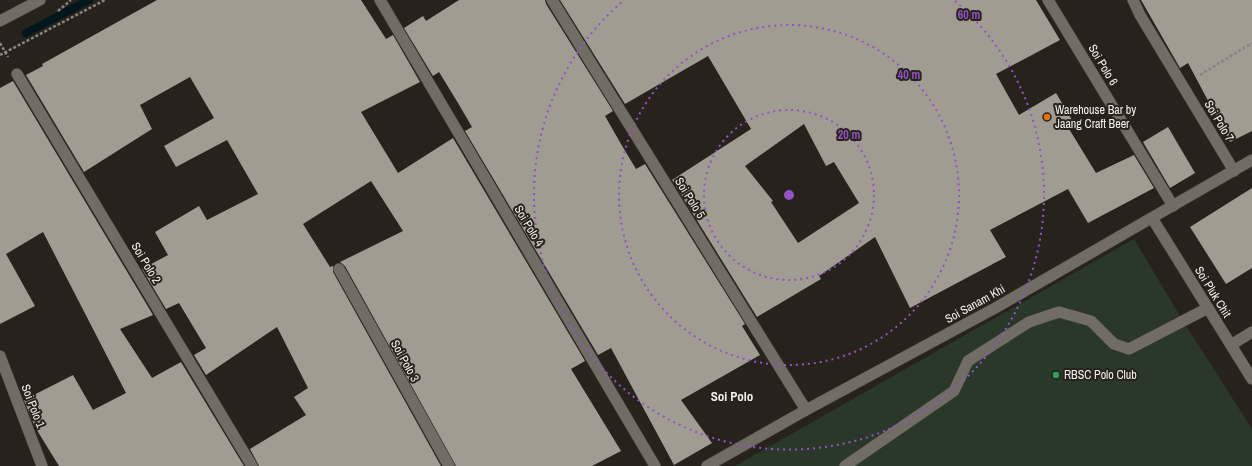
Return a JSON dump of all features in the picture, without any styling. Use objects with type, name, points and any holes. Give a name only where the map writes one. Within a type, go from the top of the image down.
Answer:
[{"type":"street","points":[[0,21],[40,0]]},
{"type":"street","name":"Soi Polo 4","points":[[380,0],[655,466]]},
{"type":"street","name":"Soi Polo 5","points":[[552,0],[806,410]]},
{"type":"street","name":"Soi Polo 6","points":[[1048,0],[1173,206]]},
{"type":"street","name":"Soi Polo 7","points":[[1133,0],[1234,171]]},
{"type":"street","name":"Soi Polo 2","points":[[17,74],[252,466]]},
{"type":"street","name":"Soi Sanam Khi","points":[[707,466],[806,410],[997,307],[1252,160]]},
{"type":"street","name":"Soi Pluk Chit","points":[[1152,218],[1252,379]]},
{"type":"street","name":"Soi Polo 3","points":[[339,269],[449,466]]},
{"type":"street","points":[[845,466],[954,391],[968,361],[1029,322],[1059,312],[1091,321],[1114,344],[1129,349],[1208,308]]},
{"type":"street","points":[[1231,345],[1252,332]]},
{"type":"street","name":"Soi Polo 1","points":[[0,356],[42,466]]},
{"type":"path","points":[[0,55],[105,0]]},
{"type":"path","points":[[1182,85],[1252,43]]},
{"type":"green space","name":"RBSC Polo Club","points":[[1134,239],[1183,321],[1252,429],[1252,466],[735,466]]},
{"type":"building","points":[[157,0],[361,0],[386,39],[393,35],[420,82],[361,112],[398,173],[453,138],[585,361],[571,369],[621,451],[592,466],[456,466],[345,266],[340,262],[403,231],[371,181],[303,224],[330,267],[333,266],[333,272],[441,466],[259,466],[250,449],[306,415],[294,397],[308,388],[277,327],[206,375],[194,355],[206,348],[179,303],[166,309],[142,269],[168,255],[155,232],[199,206],[207,220],[258,194],[227,140],[176,167],[164,146],[214,118],[190,77],[140,105],[152,129],[84,172],[26,75],[43,66],[42,64]]},
{"type":"building","points":[[459,0],[545,0],[546,4],[613,111],[605,116],[636,169],[645,164],[745,324],[742,326],[760,355],[681,400],[712,443],[674,465],[611,348],[598,355],[465,131],[472,127],[458,103],[439,72],[433,76],[404,28],[423,16],[426,21]]},
{"type":"building","points":[[560,0],[1036,0],[1060,40],[996,74],[1019,115],[1056,93],[1072,120],[1066,124],[1096,173],[1134,155],[1154,188],[1088,223],[1068,189],[990,230],[1006,257],[910,308],[875,237],[819,276],[821,279],[757,317],[672,180],[751,129],[708,56],[625,104]],"holes":[[[804,124],[826,166],[834,162],[859,203],[798,243],[771,202],[773,201],[745,166]]]},
{"type":"building","points":[[1141,0],[1252,0],[1252,131],[1230,142],[1188,63],[1180,68]]},
{"type":"building","points":[[13,81],[153,315],[120,329],[152,378],[181,362],[244,466],[59,466],[35,427],[24,400],[73,375],[93,410],[126,393],[43,232],[6,254],[35,306],[0,324],[0,88]]},
{"type":"building","points":[[1168,127],[1195,173],[1170,188],[1143,142]]},
{"type":"building","points":[[1252,188],[1252,268],[1226,284],[1190,227]]},
{"type":"waterway","points":[[26,33],[89,0]]},
{"type":"place","name":"Warehouse Bar by Jaang Craft Beer","points":[[1047,117]]},
{"type":"place","name":"RBSC Polo Club","points":[[1056,375]]},
{"type":"district","name":"Soi Polo","points":[[732,396]]}]
